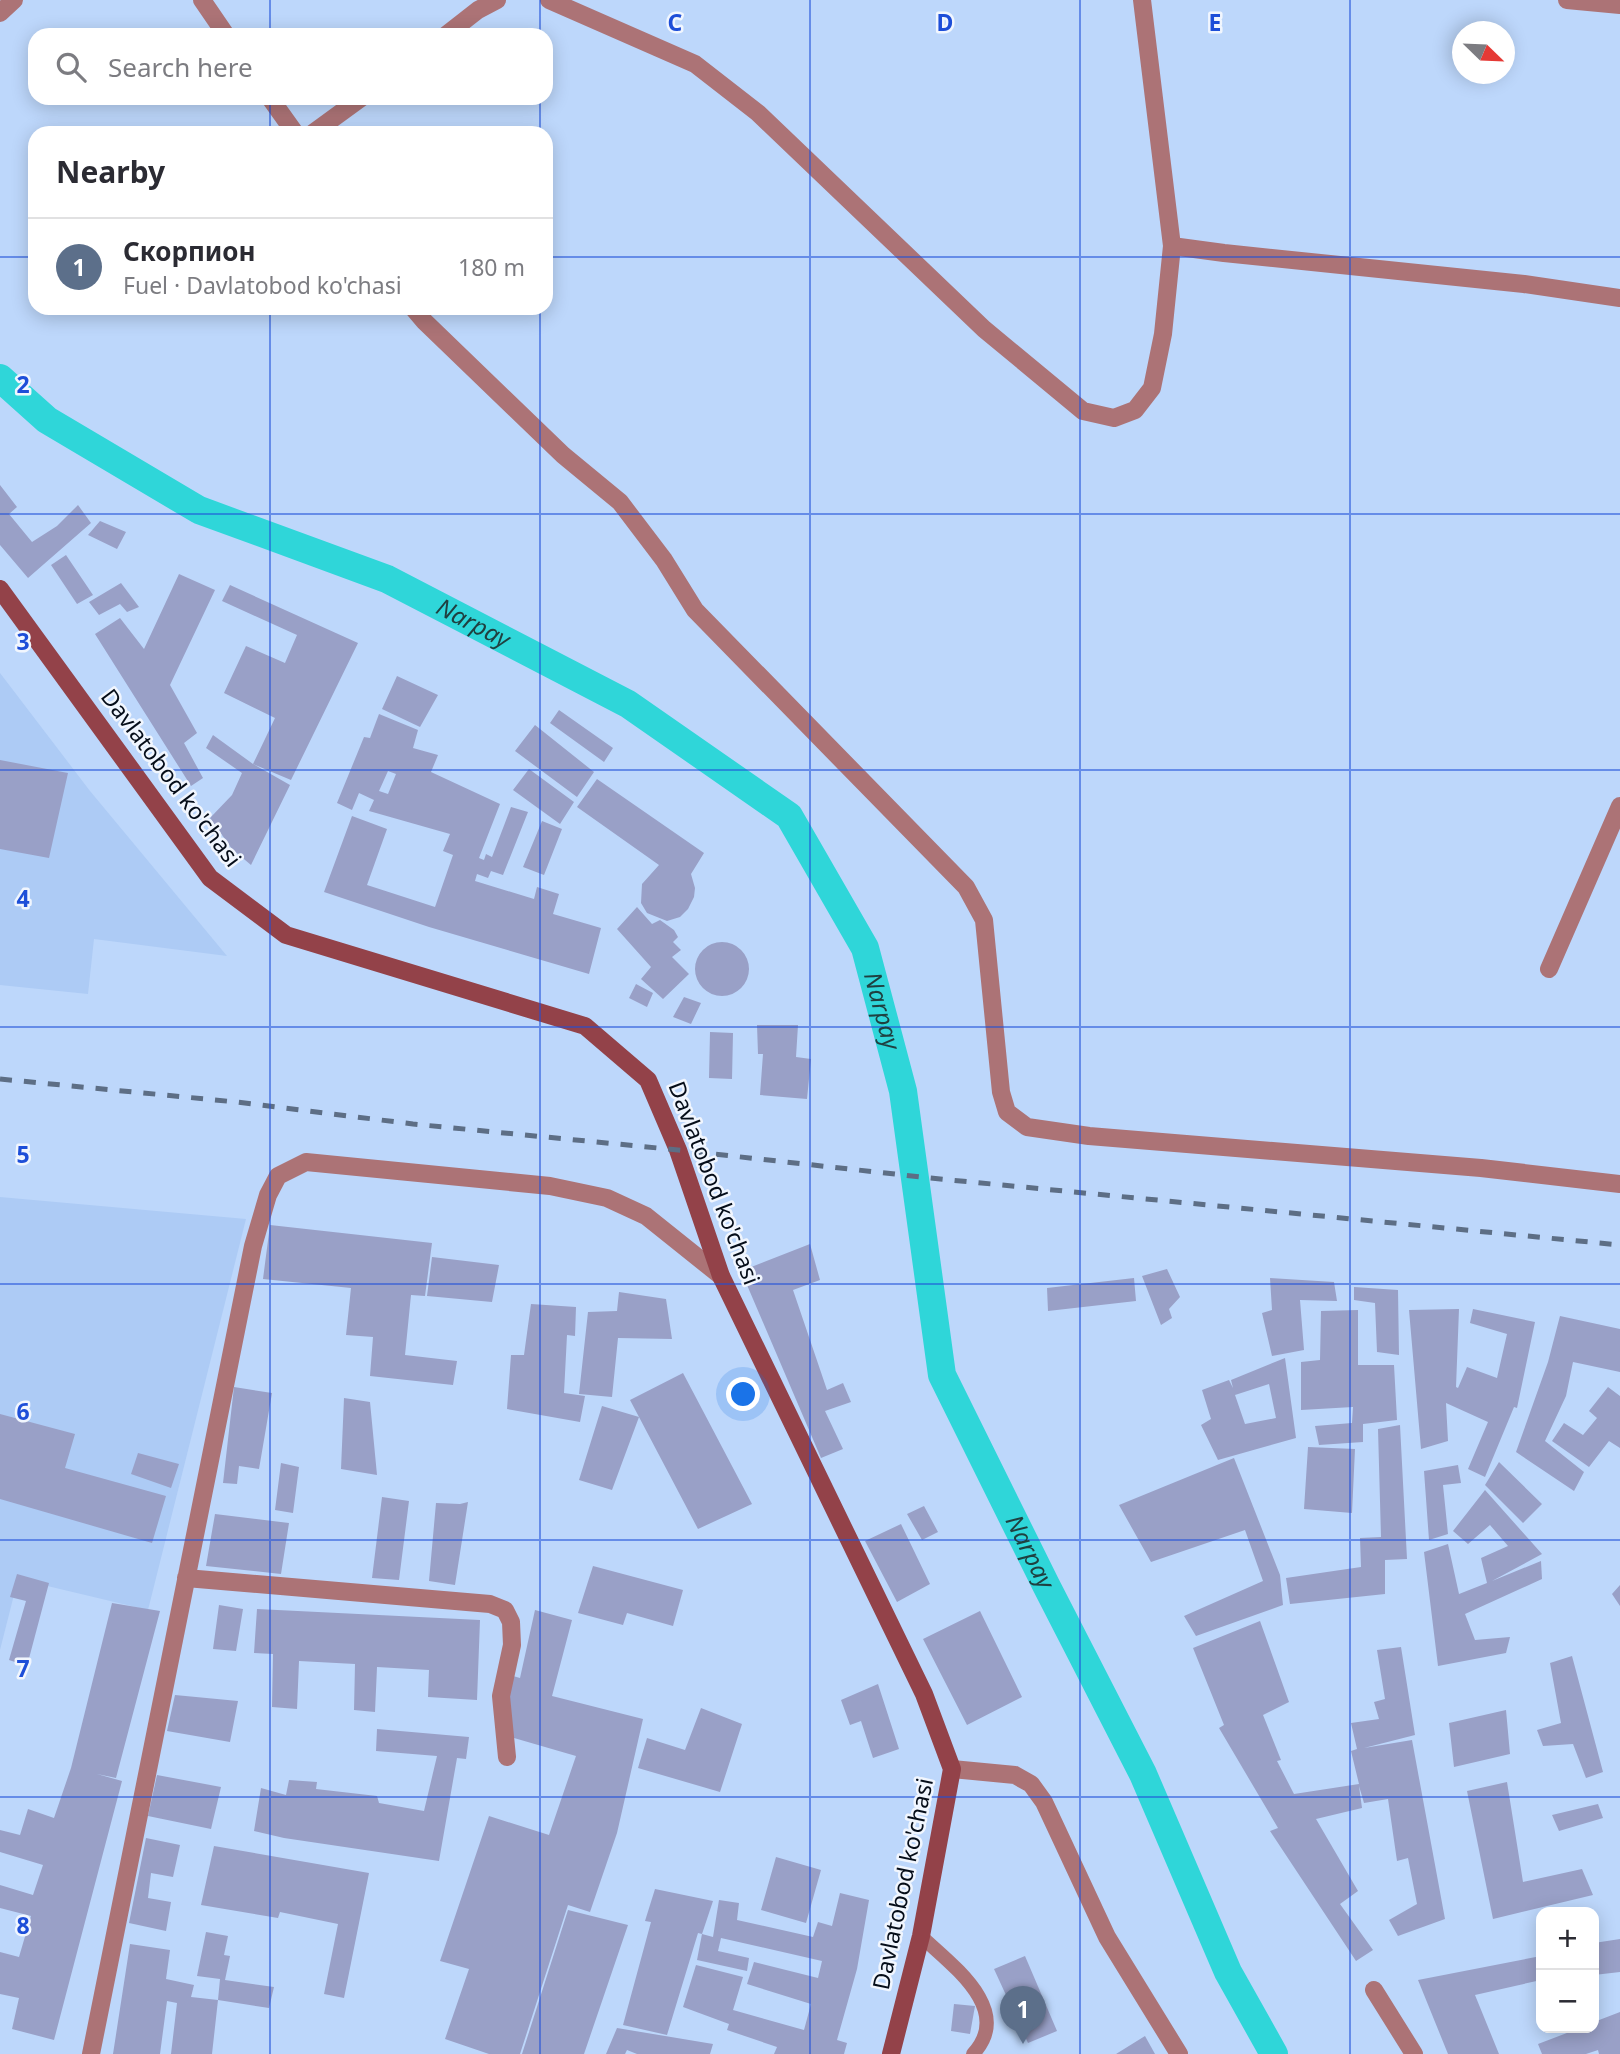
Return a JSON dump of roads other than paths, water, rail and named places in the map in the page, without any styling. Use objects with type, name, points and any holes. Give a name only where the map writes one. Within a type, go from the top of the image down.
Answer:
[{"type":"street","points":[[0,13],[14,0]]},
{"type":"street","points":[[202,0],[221,28]]},
{"type":"street","points":[[455,28],[478,10],[497,0]]},
{"type":"street","points":[[549,0],[695,64],[758,113],[985,329],[1083,411],[1114,418],[1135,410],[1152,388],[1163,334],[1172,246],[1142,0]]},
{"type":"street","points":[[1567,0],[1620,5]]},
{"type":"street","points":[[275,105],[290,126]]},
{"type":"street","points":[[323,126],[351,105]]},
{"type":"street","points":[[1172,246],[1524,284],[1620,298]]},
{"type":"street","points":[[419,315],[563,455],[620,502],[664,560],[695,610],[966,887],[984,920],[1001,1092],[1007,1112],[1027,1127],[1089,1136],[1481,1168],[1620,1184]]},
{"type":"street","name":"Davlatobod ko'chasi","points":[[0,589],[211,878],[286,935],[585,1026],[648,1080],[678,1150],[721,1276],[924,1694],[952,1769],[921,1936],[891,2054]]},
{"type":"street","points":[[1549,970],[1620,806]]},
{"type":"street","points":[[91,2054],[253,1246],[268,1195],[278,1175],[306,1162],[550,1185],[607,1198],[646,1216],[721,1276]]},
{"type":"street","points":[[186,1578],[490,1604],[505,1610],[511,1622],[512,1645],[501,1696],[507,1757]]},
{"type":"street","points":[[952,1769],[1015,1774],[1031,1784],[1044,1802],[1107,1937],[1179,2054]]},
{"type":"street","points":[[1374,1990],[1414,2054]]},
{"type":"lane","points":[[921,1936],[976,1990],[986,2009],[986,2028],[973,2054]]},
{"type":"waterway","name":"Narpay","points":[[0,378],[47,420],[199,510],[387,579],[628,704],[789,816],[865,948],[903,1091],[942,1375],[1143,1774],[1228,1972],[1274,2054]]},
{"type":"railway","points":[[0,1079],[236,1102],[413,1124],[930,1178],[1620,1245]]},
{"type":"place","name":"Скорпион","points":[[1023,2044]]}]
